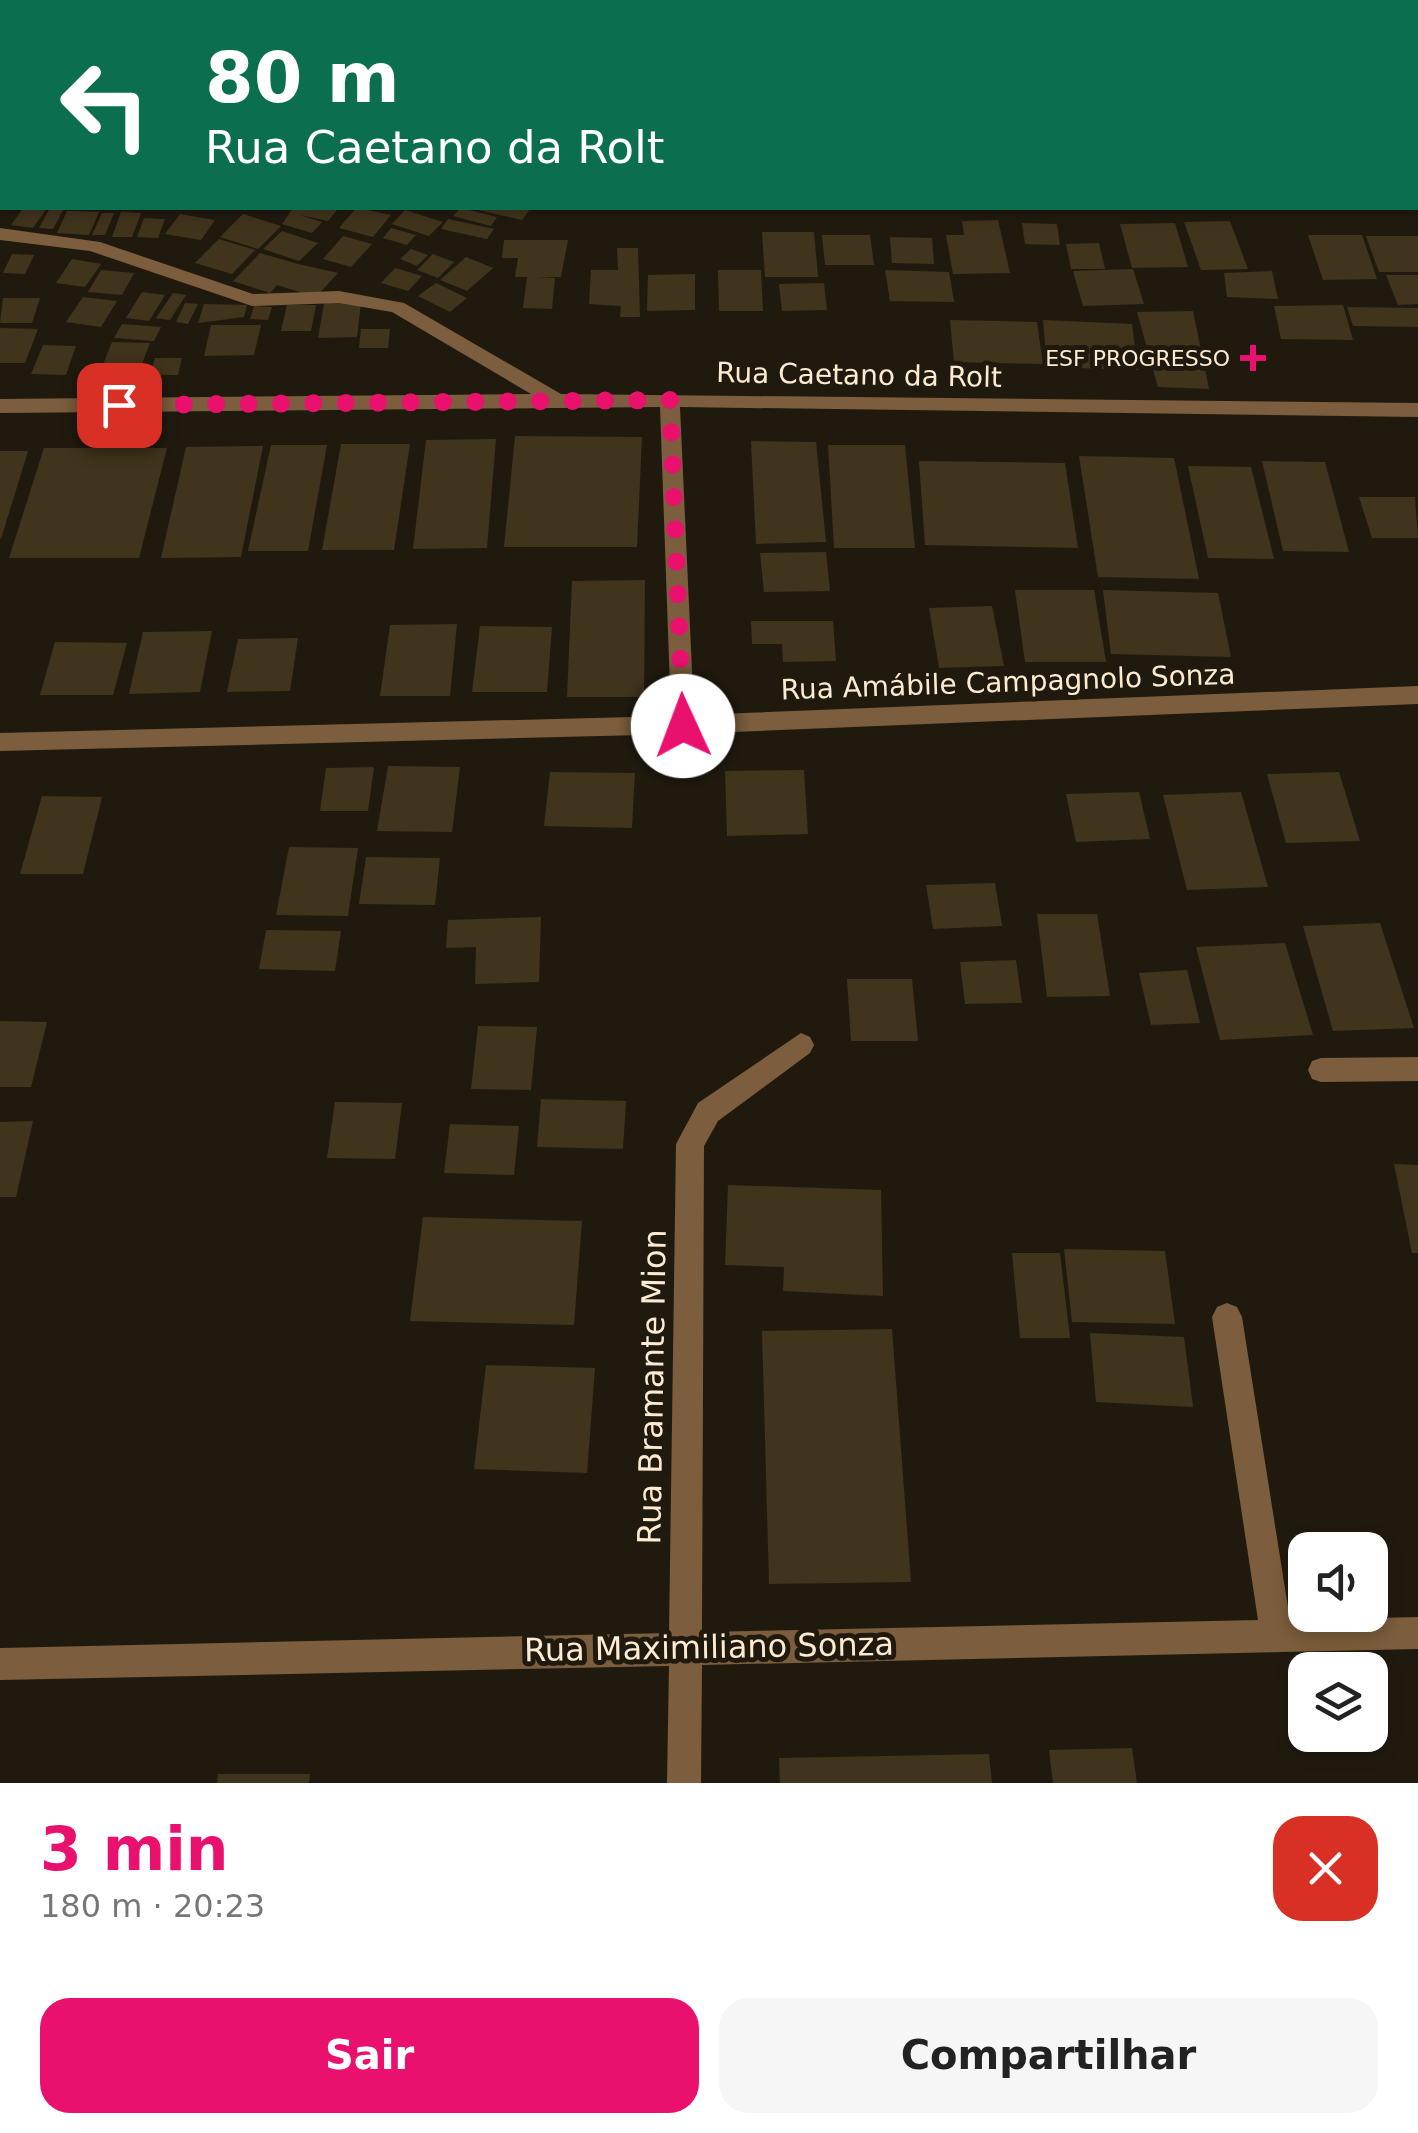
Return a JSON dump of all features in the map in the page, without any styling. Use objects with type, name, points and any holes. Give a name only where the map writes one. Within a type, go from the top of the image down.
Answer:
[{"type":"street","points":[[0,234],[93,246],[252,300],[339,296],[397,307],[556,400]]},
{"type":"street","points":[[670,400],[683,726]]},
{"type":"street","name":"Rua Caetano da Rolt","points":[[0,406],[670,400],[1418,410]]},
{"type":"street","name":"Rua Amábile Campagnolo Sonza","points":[[0,742],[683,726],[1418,695]]},
{"type":"street","name":"Rua Bramante Mion","points":[[684,1783],[690,1144],[708,1112],[802,1046]]},
{"type":"street","points":[[1321,1070],[1418,1069]]},
{"type":"street","points":[[1227,1317],[1276,1634]]},
{"type":"street","name":"Rua Maximiliano Sonza","points":[[0,1664],[1418,1633]]},
{"type":"building","points":[[22,210],[46,210],[33,228],[11,225]]},
{"type":"building","points":[[49,210],[63,210],[53,229],[39,228]]},
{"type":"building","points":[[292,210],[337,210],[328,221],[300,215],[322,222],[312,233],[282,224]]},
{"type":"building","points":[[354,210],[391,215],[373,237],[339,228]]},
{"type":"building","points":[[405,210],[443,222],[429,236],[392,224]]},
{"type":"building","points":[[458,210],[468,210],[497,217],[491,226],[453,216]]},
{"type":"building","points":[[478,210],[529,210],[522,220]]},
{"type":"building","points":[[67,211],[99,212],[89,235],[57,233]]},
{"type":"building","points":[[121,212],[141,213],[132,237],[112,237]]},
{"type":"building","points":[[102,213],[114,213],[105,235],[92,235]]},
{"type":"building","points":[[180,214],[215,220],[201,240],[165,234]]},
{"type":"building","points":[[243,214],[281,226],[258,249],[220,237]]},
{"type":"building","points":[[144,218],[165,219],[158,238],[137,237]]},
{"type":"building","points":[[448,219],[494,229],[487,239],[441,229]]},
{"type":"building","points":[[998,220],[1010,273],[953,274],[946,235],[964,235],[962,221]]},
{"type":"building","points":[[1230,221],[1248,269],[1201,270],[1184,222]]},
{"type":"building","points":[[1022,223],[1057,224],[1060,245],[1025,244]]},
{"type":"building","points":[[1175,223],[1188,267],[1132,268],[1120,224]]},
{"type":"building","points":[[391,228],[416,235],[407,245],[383,238]]},
{"type":"building","points":[[282,231],[318,243],[299,261],[263,249]]},
{"type":"building","points":[[762,232],[814,232],[818,277],[765,277]]},
{"type":"building","points":[[822,235],[870,235],[874,265],[825,265]]},
{"type":"building","points":[[1308,235],[1362,235],[1377,279],[1323,280]]},
{"type":"building","points":[[343,236],[372,244],[351,267],[323,259]]},
{"type":"building","points":[[1366,236],[1418,236],[1418,272],[1379,272]]},
{"type":"building","points":[[890,237],[932,238],[934,264],[892,263]]},
{"type":"building","points":[[219,239],[255,250],[232,274],[195,263]]},
{"type":"building","points":[[504,240],[568,240],[561,277],[537,277],[555,278],[552,309],[523,308],[527,277],[515,277],[518,258],[502,258]]},
{"type":"building","points":[[1099,243],[1105,269],[1071,269],[1066,244]]},
{"type":"building","points":[[617,248],[638,248],[640,317],[620,317],[621,306],[589,304],[591,270],[618,270]]},
{"type":"building","points":[[411,249],[428,255],[417,266],[400,259]]},
{"type":"building","points":[[260,253],[338,273],[316,297],[277,285],[270,293],[233,281]]},
{"type":"building","points":[[12,254],[34,255],[25,274],[3,273]]},
{"type":"building","points":[[433,254],[454,262],[438,278],[417,270]]},
{"type":"building","points":[[466,257],[493,268],[467,291],[440,280]]},
{"type":"building","points":[[72,259],[101,264],[85,287],[56,283]]},
{"type":"building","points":[[395,268],[422,276],[408,291],[381,283]]},
{"type":"building","points":[[1133,269],[1144,304],[1083,306],[1073,271]]},
{"type":"building","points":[[101,270],[134,273],[122,295],[88,292]]},
{"type":"building","points":[[718,270],[761,270],[763,311],[719,311]]},
{"type":"building","points":[[885,270],[949,272],[954,302],[890,301]]},
{"type":"building","points":[[1272,271],[1278,299],[1227,297],[1224,273]]},
{"type":"building","points":[[695,274],[695,310],[647,311],[648,275]]},
{"type":"building","points":[[1386,275],[1418,275],[1418,304],[1398,305]]},
{"type":"building","points":[[436,283],[467,298],[450,312],[418,296]]},
{"type":"building","points":[[824,283],[827,310],[782,311],[779,284]]},
{"type":"building","points":[[142,292],[165,295],[149,321],[126,318]]},
{"type":"building","points":[[173,293],[186,295],[170,320],[156,318]]},
{"type":"building","points":[[83,297],[117,301],[101,327],[66,322]]},
{"type":"building","points":[[3,298],[40,298],[32,323],[0,323]]},
{"type":"building","points":[[185,303],[198,304],[188,324],[176,322]]},
{"type":"building","points":[[324,303],[361,303],[357,337],[318,338]]},
{"type":"building","points":[[204,304],[247,305],[244,317],[198,323]]},
{"type":"building","points":[[287,305],[316,305],[311,331],[281,331]]},
{"type":"building","points":[[1343,305],[1353,340],[1281,339],[1274,306]]},
{"type":"building","points":[[254,306],[272,307],[268,320],[250,319]]},
{"type":"building","points":[[1347,307],[1418,308],[1418,327],[1353,326]]},
{"type":"building","points":[[1193,311],[1209,389],[1158,387],[1137,312]]},
{"type":"building","points":[[950,320],[1037,322],[1043,364],[954,362]]},
{"type":"building","points":[[1043,320],[1132,324],[1138,370],[1047,367]]},
{"type":"building","points":[[122,324],[161,327],[154,341],[114,338]]},
{"type":"building","points":[[211,325],[261,325],[254,355],[204,356]]},
{"type":"building","points":[[0,328],[38,329],[25,363],[0,363]]},
{"type":"building","points":[[361,329],[390,329],[388,348],[359,348]]},
{"type":"building","points":[[112,342],[150,343],[138,374],[100,372]]},
{"type":"building","points":[[43,345],[76,346],[66,375],[31,374]]},
{"type":"building","points":[[155,358],[182,358],[178,375],[150,375]]},
{"type":"building","points":[[515,436],[642,437],[637,547],[504,547]]},
{"type":"building","points":[[496,439],[487,548],[413,549],[426,440]]},
{"type":"building","points":[[751,441],[816,442],[826,542],[756,544]]},
{"type":"building","points":[[341,444],[410,444],[394,550],[322,550]]},
{"type":"building","points":[[271,445],[327,445],[308,551],[248,551]]},
{"type":"building","points":[[828,445],[905,445],[915,548],[834,548]]},
{"type":"building","points":[[263,446],[241,557],[161,558],[186,447]]},
{"type":"building","points":[[44,448],[167,448],[139,558],[9,558]]},
{"type":"building","points":[[0,451],[28,451],[1,539],[0,538]]},
{"type":"building","points":[[1079,456],[1174,458],[1199,579],[1098,577]]},
{"type":"building","points":[[919,461],[1065,463],[1078,548],[925,545]]},
{"type":"building","points":[[1262,461],[1325,462],[1349,552],[1283,551]]},
{"type":"building","points":[[1188,466],[1251,467],[1274,559],[1208,558]]},
{"type":"building","points":[[1359,497],[1415,497],[1418,538],[1372,538]]},
{"type":"building","points":[[826,552],[830,591],[764,592],[760,553]]},
{"type":"building","points":[[645,580],[644,697],[567,697],[572,581]]},
{"type":"building","points":[[1015,590],[1094,590],[1106,662],[1025,662]]},
{"type":"building","points":[[1103,590],[1218,593],[1231,657],[1111,654]]},
{"type":"building","points":[[992,606],[1004,666],[939,668],[929,608]]},
{"type":"building","points":[[751,621],[833,621],[836,661],[783,662],[782,644],[752,644]]},
{"type":"building","points":[[457,624],[450,696],[380,696],[390,625]]},
{"type":"building","points":[[480,626],[552,627],[547,692],[472,692]]},
{"type":"building","points":[[212,631],[200,692],[129,694],[143,632]]},
{"type":"building","points":[[298,638],[290,691],[227,692],[238,639]]},
{"type":"building","points":[[55,642],[127,643],[113,695],[40,695]]},
{"type":"building","points":[[388,766],[460,767],[452,832],[377,831]]},
{"type":"building","points":[[374,767],[368,811],[320,811],[326,768]]},
{"type":"building","points":[[804,770],[808,834],[727,836],[725,771]]},
{"type":"building","points":[[550,772],[635,773],[632,828],[544,826]]},
{"type":"building","points":[[1339,772],[1360,841],[1286,843],[1267,774]]},
{"type":"building","points":[[1139,792],[1150,839],[1076,842],[1066,794]]},
{"type":"building","points":[[1241,792],[1268,887],[1187,890],[1163,795]]},
{"type":"building","points":[[42,796],[102,797],[83,874],[20,874]]},
{"type":"building","points":[[289,847],[358,848],[348,916],[276,915]]},
{"type":"building","points":[[366,857],[440,858],[435,905],[359,904]]},
{"type":"building","points":[[995,883],[1002,926],[933,929],[926,885]]},
{"type":"building","points":[[1037,914],[1097,914],[1110,996],[1047,997]]},
{"type":"building","points":[[541,917],[539,982],[475,984],[476,947],[446,948],[448,920]]},
{"type":"building","points":[[1380,923],[1414,1028],[1333,1031],[1303,926]]},
{"type":"building","points":[[266,930],[341,931],[335,971],[259,969]]},
{"type":"building","points":[[1285,943],[1313,1035],[1220,1040],[1196,947]]},
{"type":"building","points":[[1016,960],[1022,1003],[965,1004],[960,962]]},
{"type":"building","points":[[1187,970],[1200,1023],[1151,1025],[1139,973]]},
{"type":"building","points":[[847,979],[912,979],[918,1041],[851,1041]]},
{"type":"building","points":[[0,1021],[47,1022],[31,1087],[0,1087]]},
{"type":"building","points":[[478,1026],[537,1027],[531,1090],[471,1089]]},
{"type":"building","points":[[541,1099],[626,1101],[623,1149],[537,1147]]},
{"type":"building","points":[[335,1102],[402,1103],[395,1159],[327,1158]]},
{"type":"building","points":[[33,1121],[16,1197],[0,1197],[0,1122]]},
{"type":"building","points":[[450,1124],[519,1126],[514,1175],[444,1173]]},
{"type":"building","points":[[1394,1164],[1418,1165],[1418,1253],[1412,1253]]},
{"type":"building","points":[[728,1185],[881,1190],[883,1296],[783,1291],[784,1267],[725,1265]]},
{"type":"building","points":[[423,1217],[582,1221],[574,1325],[410,1321]]},
{"type":"building","points":[[1064,1249],[1165,1251],[1175,1324],[1072,1322]]},
{"type":"building","points":[[1012,1253],[1060,1253],[1070,1338],[1020,1338]]},
{"type":"building","points":[[892,1329],[911,1582],[769,1584],[762,1331]]},
{"type":"building","points":[[1090,1333],[1184,1337],[1193,1407],[1096,1402]]},
{"type":"building","points":[[486,1365],[595,1368],[587,1473],[474,1469]]},
{"type":"building","points":[[1132,1748],[1137,1783],[1053,1783],[1049,1750]]},
{"type":"building","points":[[989,1754],[992,1783],[780,1783],[779,1758]]},
{"type":"building","points":[[218,1774],[310,1774],[309,1783],[217,1783]]},
{"type":"place","name":"ESF PROGRESSO","points":[[1253,358]]},
{"type":"route","points":[[119,405],[670,400],[683,726]]}]
